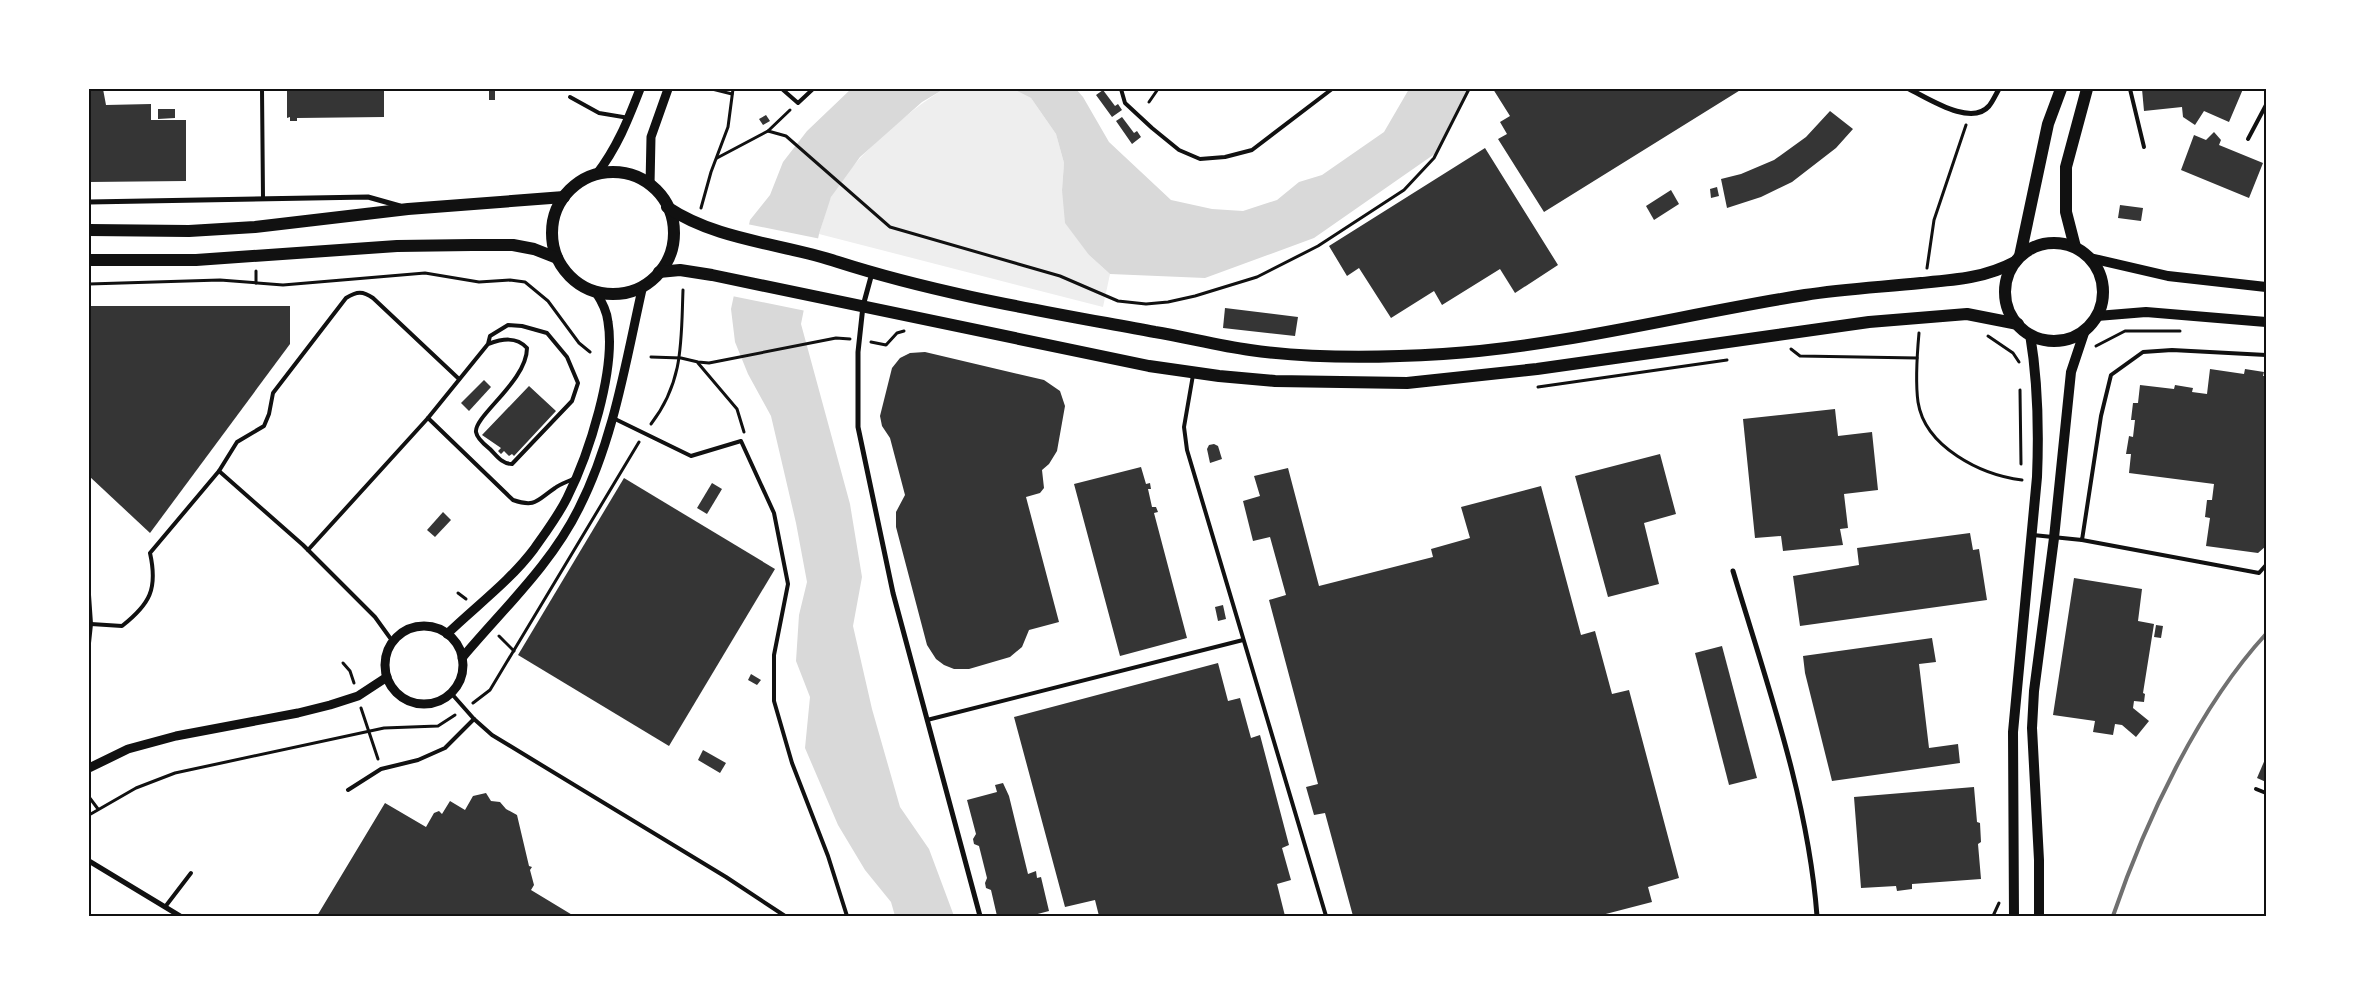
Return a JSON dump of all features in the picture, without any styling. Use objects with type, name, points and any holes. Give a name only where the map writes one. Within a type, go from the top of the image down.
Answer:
[{"type":"main road","points":[[2061,89],[2048,124],[2017,259],[2007,277],[2005,292],[2008,307],[2018,324],[2030,334],[2046,340],[2062,340],[2085,330]]},
{"type":"main road","points":[[2075,247],[2066,212],[2066,167],[2087,89]]},
{"type":"main road","points":[[610,172],[624,173],[650,185],[660,195],[672,220],[673,240],[667,260],[659,272],[643,285],[616,294],[595,291],[575,281],[557,258],[553,242],[552,226],[556,211],[564,197],[575,186],[596,175],[610,172]]},
{"type":"main road","points":[[89,230],[189,230],[255,227],[408,208],[564,197]]},
{"type":"main road","points":[[667,207],[686,219],[718,232],[824,257],[872,273],[1051,314],[1279,354],[1338,356],[1447,354],[1511,347],[1824,292],[1965,279],[1994,273],[2042,244],[2059,243],[2075,247],[2090,258],[2097,268],[2103,284],[2103,300],[2097,316],[2085,330],[2071,372],[2054,538],[2038,650],[2032,728],[2039,860],[2039,916]]},
{"type":"main road","points":[[89,260],[196,260],[397,246],[472,244],[513,245],[534,249],[557,258]]},
{"type":"main road","points":[[2090,258],[2168,276],[2266,287]]},
{"type":"main road","points":[[659,272],[680,270],[712,275],[1150,366],[1275,381],[1407,383],[1537,369],[1869,322],[1967,314],[2018,324]]},
{"type":"main road","points":[[2097,316],[2146,312],[2266,322]]},
{"type":"main road","points":[[2014,916],[2014,732],[2039,440],[2036,371],[2030,334]]},
{"type":"street","points":[[596,175],[623,134],[640,89]]},
{"type":"street","points":[[650,185],[651,137],[668,89]]},
{"type":"street","points":[[1909,89],[1957,112],[1971,114],[1988,107],[1999,89]]},
{"type":"street","points":[[89,202],[368,196],[408,208]]},
{"type":"street","points":[[872,273],[862,306],[858,352],[858,427],[894,593],[980,916]]},
{"type":"street","points":[[462,658],[532,579],[554,549],[579,509],[600,461],[613,418],[643,285]]},
{"type":"street","points":[[447,634],[532,550],[556,517],[575,478],[594,423],[608,365],[608,322],[603,303],[595,291]]},
{"type":"street","points":[[1733,571],[1785,742],[1814,874],[1816,916]]},
{"type":"street","points":[[430,627],[447,634],[457,644],[462,658],[461,677],[451,694],[440,701],[427,704],[414,703],[403,698],[393,689],[387,677],[385,665],[387,653],[393,642],[412,628],[430,627]]},
{"type":"street","points":[[89,768],[128,749],[176,736],[298,713],[358,696],[387,677]]},
{"type":"street","points":[[89,861],[178,915]]},
{"type":"lane","points":[[262,89],[263,198]]},
{"type":"lane","points":[[782,89],[798,103],[813,89]]},
{"type":"lane","points":[[1120,89],[1125,103],[1152,128],[1179,150],[1200,159],[1225,157],[1252,150],[1332,89]]},
{"type":"lane","points":[[2130,89],[2144,147]]},
{"type":"lane","points":[[570,97],[599,113],[629,118]]},
{"type":"lane","points":[[2248,139],[2266,105]]},
{"type":"lane","points":[[91,624],[122,626],[140,612],[152,594],[154,571],[150,553],[219,471],[237,442],[264,426],[269,414],[272,393],[346,298],[355,293],[366,293],[374,298],[459,379]]},
{"type":"lane","points":[[308,550],[428,418],[488,344],[490,336],[508,325],[522,326],[547,333],[567,357],[578,383],[572,401],[512,464],[503,462],[478,437],[476,430],[478,423],[506,393],[520,373],[527,359],[527,348],[521,342],[511,339],[499,340],[488,344]]},
{"type":"lane","points":[[2082,540],[2101,416],[2110,375],[2143,352],[2172,350],[2266,355]]},
{"type":"lane","points":[[1194,372],[1189,388],[1184,437],[1326,916]]},
{"type":"lane","points":[[428,418],[513,500],[526,505],[539,502],[556,487],[575,478]]},
{"type":"lane","points":[[613,418],[645,432],[684,455],[691,456],[740,441],[774,513],[788,584],[774,655],[775,706],[792,763],[828,856],[847,916]]},
{"type":"lane","points":[[219,471],[308,550],[375,617],[393,642]]},
{"type":"lane","points":[[2031,534],[2082,540],[2258,573],[2266,566]]},
{"type":"lane","points":[[89,595],[91,624],[89,643]]},
{"type":"lane","points":[[927,720],[1244,640]]},
{"type":"lane","points":[[451,694],[492,735],[726,877],[784,916]]},
{"type":"lane","points":[[348,790],[381,769],[418,760],[445,748],[474,719]]},
{"type":"lane","points":[[2256,789],[2266,793]]},
{"type":"lane","points":[[165,907],[191,873]]},
{"type":"path","points":[[712,89],[732,94]]},
{"type":"path","points":[[701,208],[716,158],[728,128],[733,89]]},
{"type":"path","points":[[1149,102],[1158,89]]},
{"type":"path","points":[[768,131],[786,136],[890,227],[1060,276],[1118,301],[1146,304],[1168,302],[1257,277],[1318,246],[1404,190],[1434,158],[1469,89]]},
{"type":"path","points":[[716,158],[768,131],[798,103]]},
{"type":"path","points":[[2092,351],[2104,340],[2125,331],[2186,331]]},
{"type":"path","points":[[1984,334],[2013,352],[2019,362],[2020,370],[2036,371]]},
{"type":"path","points":[[651,357],[681,358],[708,363],[836,338]]},
{"type":"path","points":[[1791,349],[1800,356],[1917,358]]},
{"type":"path","points":[[698,362],[737,409],[744,432],[740,441]]},
{"type":"path","points":[[344,664],[350,671],[381,769]]},
{"type":"path","points":[[89,796],[98,809]]},
{"type":"shaded area","points":[[851,89],[944,89],[922,102],[860,157],[831,197],[819,234],[801,324],[850,504],[862,577],[853,626],[872,709],[900,807],[929,849],[954,916],[895,916],[891,902],[865,870],[838,825],[805,748],[810,697],[796,661],[799,615],[807,582],[796,523],[771,416],[748,374],[735,342],[731,309],[750,220],[770,195],[783,162],[807,131]]},
{"type":"shaded area","points":[[944,89],[1013,89],[1031,98],[1056,134],[1064,163],[1062,190],[1089,255],[1110,274],[1103,307],[819,234],[831,197],[852,167],[898,123]]},
{"type":"shaded area","points":[[1013,89],[1076,89],[1083,97],[1109,142],[1171,200],[1212,209],[1243,211],[1277,200],[1299,182],[1322,175],[1384,132],[1409,89],[1471,89],[1436,153],[1314,238],[1205,278],[1110,274],[1089,255],[1065,223],[1062,190],[1064,163],[1056,134],[1031,98]]},
{"type":"pier","points":[[747,224],[821,239],[806,311],[732,296]]},
{"type":"building","points":[[89,89],[103,89],[106,105],[151,104],[151,120],[186,120],[186,181],[89,182]]},
{"type":"building","points":[[287,89],[384,89],[384,117],[297,118],[297,121],[290,121],[290,117],[287,118]]},
{"type":"building","points":[[489,89],[495,89],[495,100],[489,100]]},
{"type":"building","points":[[1493,89],[1742,89],[1544,212],[1498,139],[1507,134],[1500,122],[1510,116]]},
{"type":"building","points":[[2142,89],[2243,89],[2229,122],[2204,111],[2195,125],[2183,117],[2182,107],[2144,111]]},
{"type":"building","points":[[1103,90],[1115,106],[1118,104],[1122,110],[1112,117],[1096,95]]},
{"type":"building","points":[[158,109],[175,109],[175,118],[158,119]]},
{"type":"building","points":[[1830,111],[1853,129],[1836,148],[1792,182],[1761,197],[1727,208],[1721,179],[1741,174],[1774,160],[1806,137]]},
{"type":"building","points":[[766,115],[770,121],[763,125],[759,119]]},
{"type":"building","points":[[1122,117],[1134,133],[1137,131],[1141,137],[1132,144],[1116,121]]},
{"type":"building","points":[[2214,132],[2221,140],[2219,145],[2263,163],[2249,198],[2181,170],[2194,135],[2206,140]]},
{"type":"building","points":[[1485,148],[1558,265],[1515,293],[1500,269],[1442,305],[1434,291],[1391,318],[1359,268],[1347,276],[1329,246]]},
{"type":"building","points":[[1717,187],[1719,196],[1711,198],[1710,189]]},
{"type":"building","points":[[1671,190],[1679,204],[1654,220],[1646,206]]},
{"type":"building","points":[[2120,205],[2143,208],[2141,221],[2118,218]]},
{"type":"building","points":[[89,306],[290,306],[290,344],[150,533],[89,476]]},
{"type":"building","points":[[1225,308],[1298,317],[1295,336],[1223,328]]},
{"type":"building","points":[[925,352],[1044,380],[1060,391],[1065,406],[1057,451],[1049,464],[1042,470],[1044,488],[1040,493],[1026,497],[1059,622],[1029,630],[1022,647],[1010,657],[969,669],[954,669],[944,665],[936,659],[927,645],[896,527],[896,512],[905,495],[890,438],[882,426],[880,416],[892,368],[900,358],[910,353]]},
{"type":"building","points":[[2210,369],[2244,374],[2245,369],[2264,372],[2263,376],[2266,376],[2266,546],[2258,553],[2206,546],[2210,518],[2205,517],[2207,500],[2212,500],[2214,484],[2129,473],[2131,454],[2126,454],[2129,436],[2133,437],[2135,420],[2131,420],[2133,403],[2138,403],[2140,385],[2174,389],[2175,385],[2193,388],[2192,392],[2207,394]]},
{"type":"building","points":[[484,380],[491,387],[469,411],[461,403]]},
{"type":"building","points":[[529,386],[556,411],[514,456],[512,454],[509,456],[504,451],[501,454],[498,451],[501,448],[482,435]]},
{"type":"building","points":[[1835,409],[1838,436],[1872,432],[1878,490],[1844,494],[1848,528],[1840,529],[1843,545],[1783,551],[1781,536],[1755,538],[1743,419]]},
{"type":"building","points":[[1214,444],[1218,446],[1222,459],[1210,463],[1207,449],[1209,445]]},
{"type":"building","points":[[1660,454],[1676,514],[1644,523],[1659,584],[1608,597],[1575,476]]},
{"type":"building","points":[[1141,467],[1146,484],[1150,483],[1151,489],[1148,489],[1152,507],[1156,507],[1158,512],[1154,513],[1187,638],[1120,656],[1074,484]]},
{"type":"building","points":[[1288,468],[1319,586],[1433,557],[1431,549],[1470,538],[1461,507],[1541,486],[1581,635],[1595,631],[1612,694],[1629,690],[1679,878],[1648,887],[1652,902],[1598,916],[1353,916],[1325,813],[1314,815],[1306,787],[1318,784],[1269,600],[1286,595],[1270,537],[1253,541],[1243,501],[1260,496],[1254,476]]},
{"type":"building","points":[[624,478],[775,569],[669,746],[518,655]]},
{"type":"building","points":[[712,483],[722,489],[707,514],[697,508]]},
{"type":"building","points":[[443,512],[451,520],[435,537],[427,530]]},
{"type":"building","points":[[1970,533],[1973,550],[1979,549],[1987,600],[1800,626],[1793,576],[1859,565],[1857,548]]},
{"type":"building","points":[[2074,578],[2142,589],[2138,621],[2154,624],[2143,693],[2145,694],[2144,702],[2134,701],[2133,708],[2149,721],[2136,737],[2122,725],[2115,724],[2113,735],[2093,732],[2095,721],[2053,715]]},
{"type":"building","points":[[1223,605],[1226,619],[1218,621],[1215,607]]},
{"type":"building","points":[[2156,625],[2163,626],[2161,638],[2154,637]]},
{"type":"building","points":[[1932,638],[1936,662],[1919,664],[1929,748],[1958,744],[1960,763],[1832,781],[1805,673],[1803,656]]},
{"type":"building","points":[[1722,646],[1757,778],[1729,785],[1695,653]]},
{"type":"building","points":[[1218,663],[1228,701],[1240,698],[1251,738],[1260,735],[1289,845],[1282,848],[1291,880],[1277,884],[1285,916],[1099,916],[1095,900],[1065,907],[1014,717]]},
{"type":"building","points":[[751,674],[761,680],[757,685],[748,680]]},
{"type":"building","points":[[703,750],[726,763],[720,773],[698,760]]},
{"type":"building","points":[[2266,757],[2266,782],[2257,778]]},
{"type":"building","points":[[1003,783],[1009,796],[1028,874],[1036,871],[1037,878],[1041,877],[1049,911],[1030,916],[997,916],[991,890],[986,888],[987,878],[979,846],[974,844],[973,839],[976,834],[967,800],[997,792],[995,785]]},
{"type":"building","points":[[1974,787],[1977,822],[1980,823],[1981,842],[1978,844],[1981,879],[1912,884],[1912,889],[1897,891],[1896,886],[1861,888],[1854,797]]},
{"type":"building","points":[[486,793],[491,801],[500,802],[506,809],[517,815],[529,866],[532,867],[530,870],[534,885],[531,890],[574,916],[317,916],[385,803],[426,827],[434,813],[439,811],[442,814],[450,801],[465,810],[473,796]]},
{"type":"railway","points":[[2113,916],[2158,805],[2196,731],[2241,664],[2266,634]]}]
